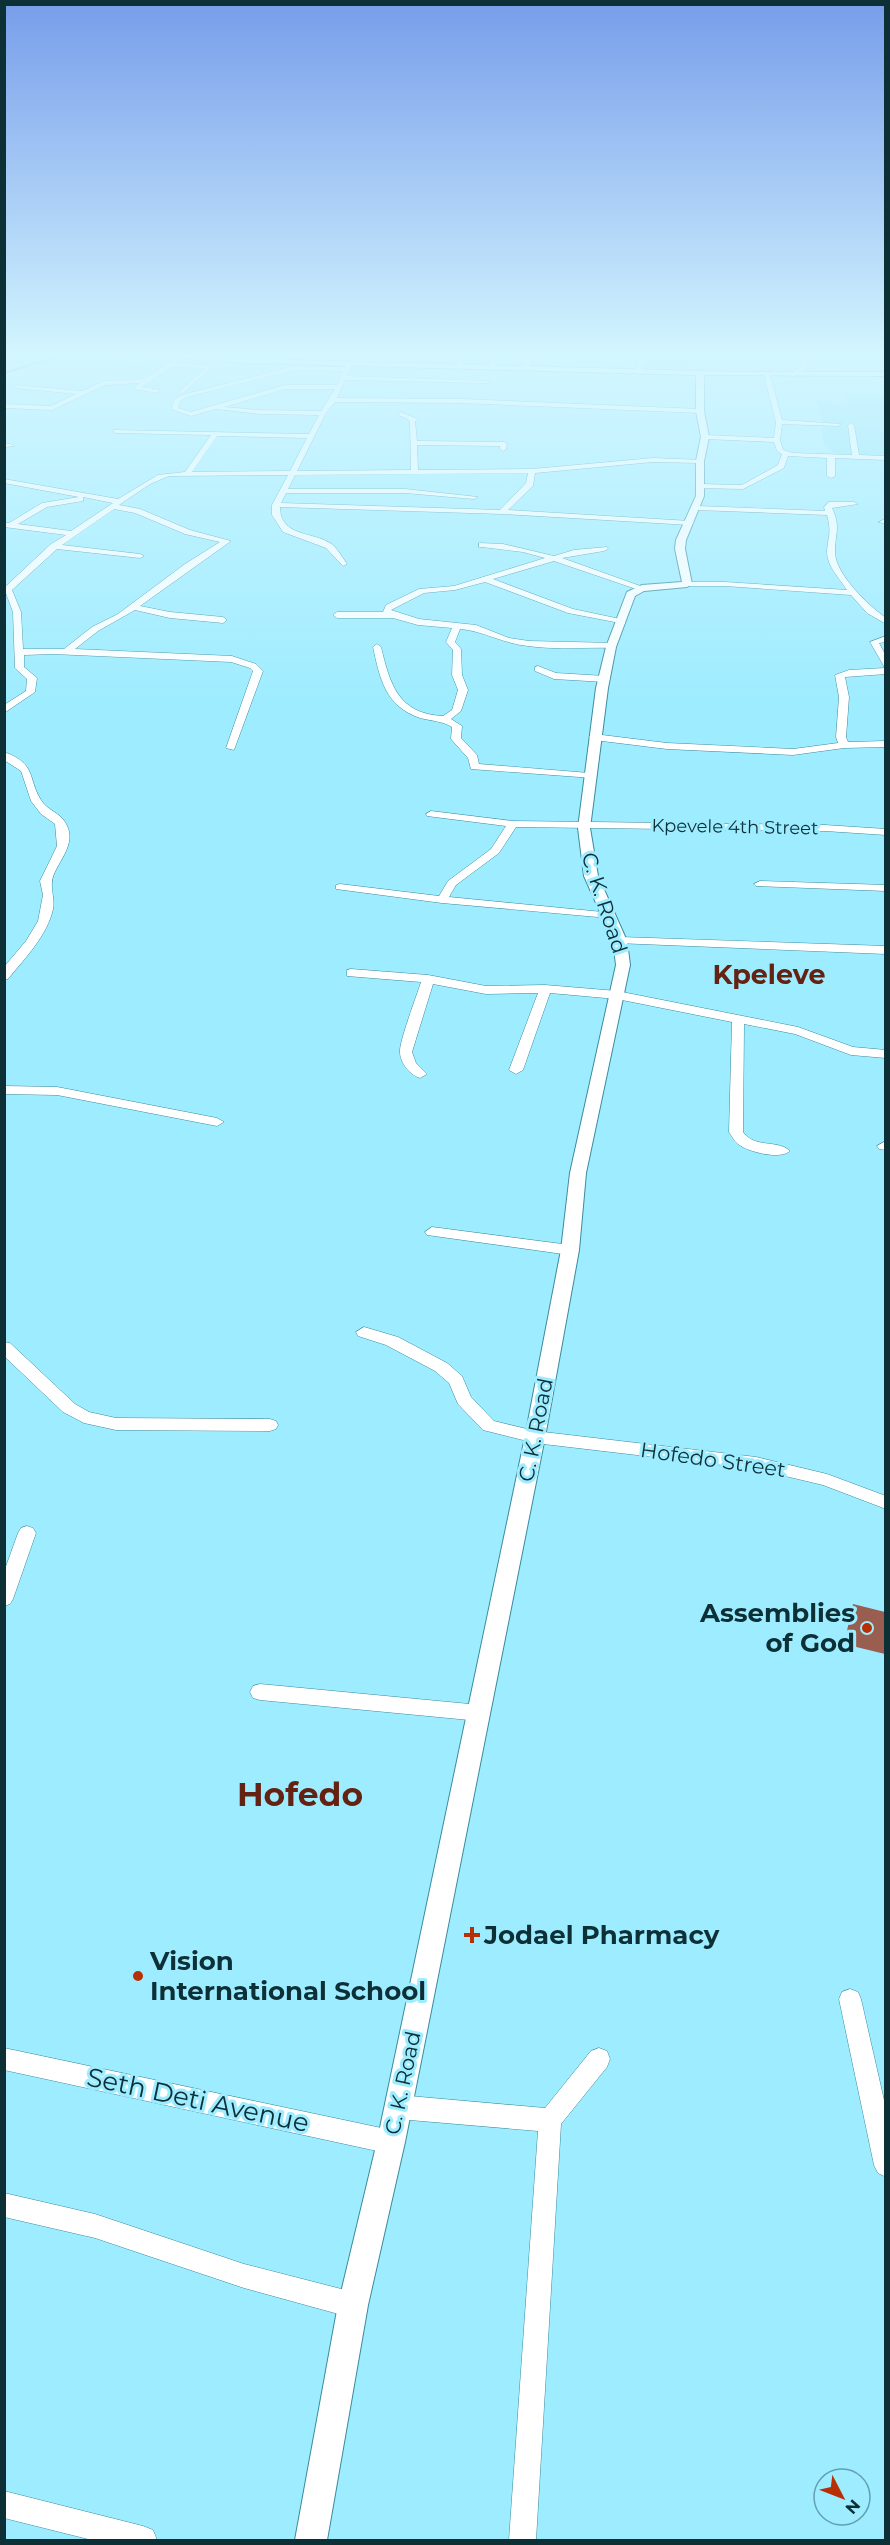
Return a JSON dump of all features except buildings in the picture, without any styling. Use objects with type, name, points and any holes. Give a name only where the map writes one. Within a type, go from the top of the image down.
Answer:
[{"type":"street","points":[[4,710],[30,692],[32,678],[20,668],[20,639],[16,612],[6,590],[54,546],[72,533],[159,477],[184,473]]},
{"type":"street","points":[[269,473],[322,473]]},
{"type":"street","points":[[294,473],[276,505],[276,515],[286,531],[329,546],[343,564]]},
{"type":"street","points":[[502,512],[530,484],[532,473]]},
{"type":"street","points":[[687,584],[680,549],[681,540],[697,508],[700,496],[700,473]]},
{"type":"street","points":[[699,486],[743,487],[769,473]]},
{"type":"street","points":[[4,481],[98,498],[188,532],[227,541],[188,566],[122,616],[100,625],[66,651]]},
{"type":"street","points":[[284,491],[412,491],[474,497]]},
{"type":"street","points":[[7,526],[52,502],[98,498]]},
{"type":"street","points":[[854,504],[830,505],[835,529],[831,554],[834,564],[854,593],[870,611],[885,622]]},
{"type":"street","points":[[276,505],[502,512],[690,523]]},
{"type":"street","points":[[697,508],[831,513]]},
{"type":"street","points":[[7,526],[72,533]]},
{"type":"street","points":[[482,545],[506,546],[642,588],[687,584],[725,584],[854,593]]},
{"type":"street","points":[[54,546],[140,555]]},
{"type":"street","points":[[604,549],[577,552],[454,588],[422,591],[389,607],[386,611],[418,622],[476,628],[507,640],[529,644],[612,645]]},
{"type":"street","points":[[485,579],[571,611],[622,622]]},
{"type":"street","name":"C. K. Road","points":[[311,2541],[353,2305],[391,2142],[535,1437],[570,1250],[578,1173],[624,958],[620,941],[588,866],[584,825],[594,737],[612,645],[631,594],[642,588]]},
{"type":"street","points":[[134,607],[170,615],[223,620]]},
{"type":"street","points":[[337,615],[393,615]]},
{"type":"street","points":[[445,719],[456,711],[463,690],[457,675],[457,649],[450,642],[458,626]]},
{"type":"street","points":[[4,639],[20,639]]},
{"type":"street","points":[[885,639],[874,642],[885,666]]},
{"type":"street","points":[[377,647],[386,684],[399,700],[422,717],[445,719],[457,726],[456,739],[473,757],[474,766],[589,776]]},
{"type":"street","points":[[19,652],[66,651],[232,659],[253,666],[258,671],[231,748]]},
{"type":"street","points":[[538,669],[554,676],[605,679]]},
{"type":"street","points":[[844,745],[841,736],[844,697],[840,675],[885,672]]},
{"type":"street","points":[[594,737],[667,746],[794,752],[844,745],[885,744]]},
{"type":"street","points":[[4,755],[26,770],[31,789],[44,814],[60,822],[64,837],[57,865],[46,881],[49,894],[45,920],[36,937],[4,976]]},
{"type":"street","name":"Kpevele 4th Street","points":[[431,814],[513,824],[825,828],[885,832]]},
{"type":"street","points":[[442,900],[452,883],[495,851],[513,824]]},
{"type":"street","points":[[760,884],[885,888]]},
{"type":"street","points":[[340,887],[442,900],[609,915]]},
{"type":"street","points":[[620,941],[885,950]]},
{"type":"street","points":[[351,973],[428,978],[486,990],[545,989],[617,995],[798,1031],[851,1051],[885,1054]]},
{"type":"street","points":[[420,1074],[410,1064],[406,1052],[428,978]]},
{"type":"street","points":[[516,1070],[545,989]]},
{"type":"street","points":[[738,1018],[736,1132],[740,1141],[752,1147],[783,1151]]},
{"type":"street","points":[[4,1090],[57,1091],[217,1122]]},
{"type":"street","points":[[432,1232],[570,1250]]},
{"type":"street","name":"Hofedo Street","points":[[364,1332],[400,1345],[441,1367],[456,1380],[464,1400],[489,1426],[535,1437],[756,1463],[827,1480],[885,1503]]},
{"type":"street","points":[[4,1347],[69,1408],[84,1417],[116,1424],[270,1425]]},
{"type":"street","points":[[4,1599],[27,1533]]},
{"type":"street","points":[[260,1692],[480,1713]]},
{"type":"street","points":[[850,1999],[885,2165]]},
{"type":"street","name":"Seth Deti Avenue","points":[[4,2059],[391,2142]]},
{"type":"street","points":[[522,2541],[550,2120],[600,2059]]},
{"type":"street","points":[[398,2107],[550,2120]]},
{"type":"street","points":[[4,2205],[95,2226],[244,2276],[353,2305]]},
{"type":"street","points":[[4,2504],[143,2541]]},
{"type":"place","name":"Assemblies of God","points":[[867,1628]]},
{"type":"place","name":"Jodael Pharmacy","points":[[472,1935]]},
{"type":"place","name":"Vision International School","points":[[138,1976]]},
{"type":"district","name":"Kpeleve","points":[[769,975]]},
{"type":"district","name":"Hofedo","points":[[300,1794]]}]
